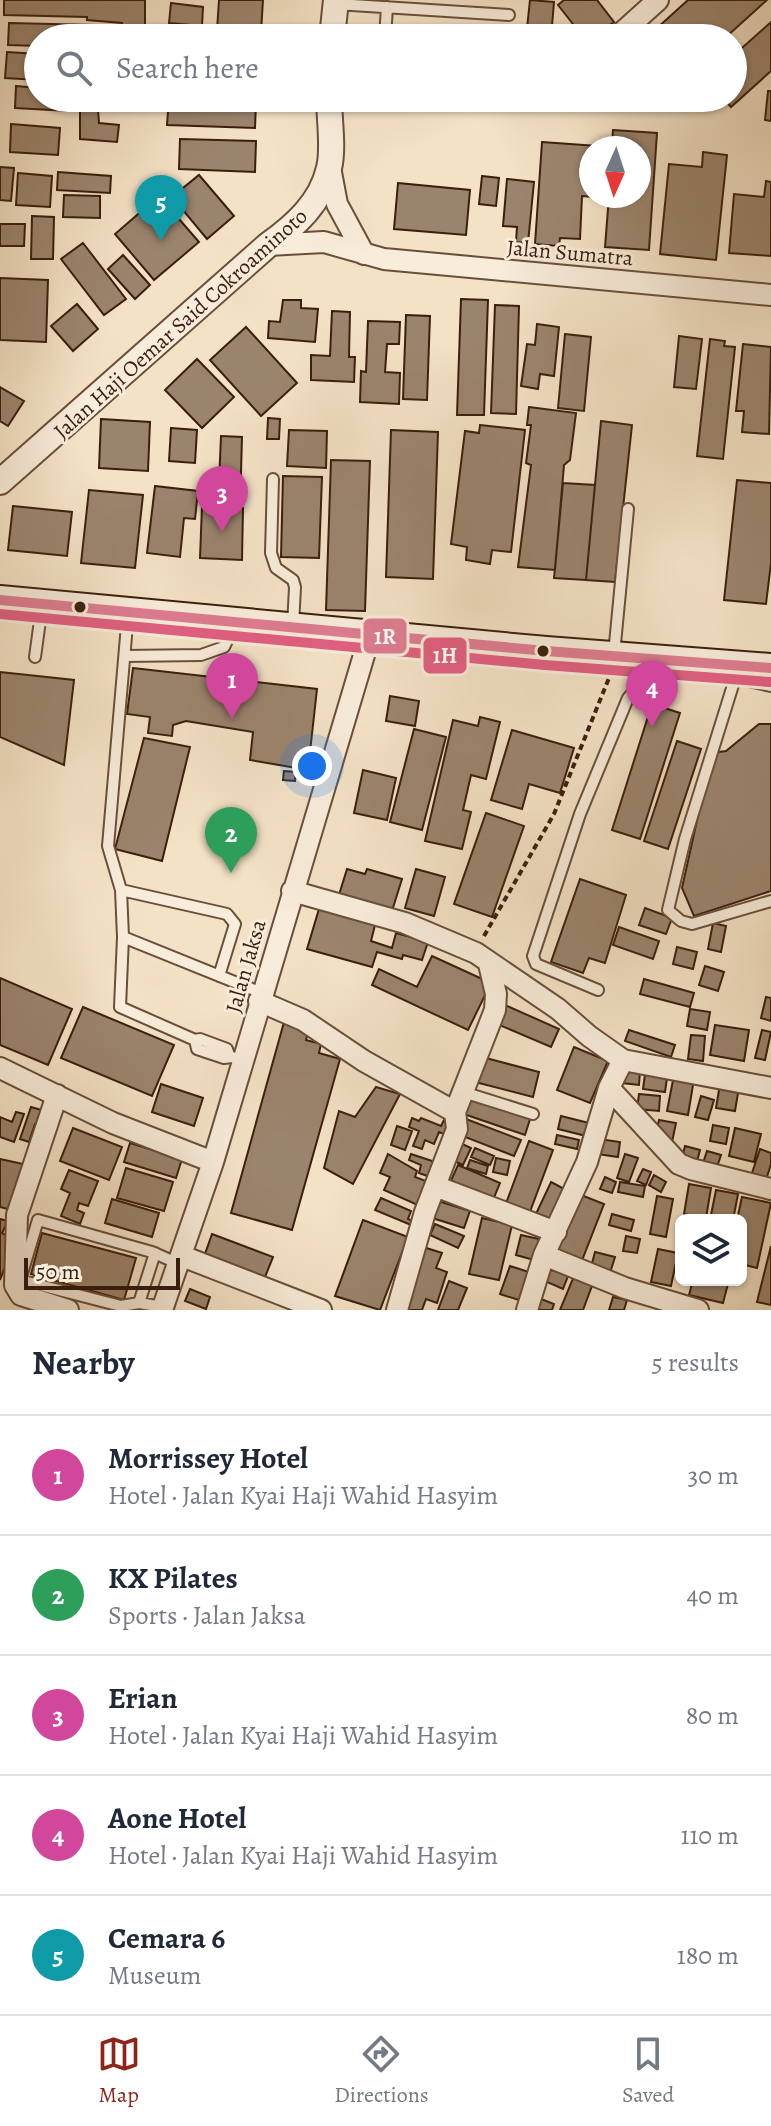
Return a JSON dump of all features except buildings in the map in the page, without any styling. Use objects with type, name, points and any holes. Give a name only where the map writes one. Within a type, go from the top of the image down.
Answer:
[{"type":"main road","points":[[0,600],[653,659],[737,672],[771,668]]},
{"type":"street","points":[[631,24],[658,0]]},
{"type":"street","points":[[334,24],[336,2]]},
{"type":"street","name":"Jalan Haji Oemar Said Cokroaminoto","points":[[0,482],[268,245],[297,225],[315,201],[330,167],[329,112]]},
{"type":"street","points":[[330,167],[337,204],[364,254]]},
{"type":"street","name":"Jalan Sumatra","points":[[268,245],[324,242],[384,259],[771,295]]},
{"type":"street","name":"Jalan Jaksa","points":[[163,1309],[213,1162],[236,1058],[260,997],[370,635]]},
{"type":"street","points":[[292,891],[405,923],[482,958],[558,1009],[623,1060],[771,1088]]},
{"type":"street","points":[[397,1310],[435,1186],[457,1129],[455,1112],[495,1010],[496,994],[482,958]]},
{"type":"street","points":[[260,997],[455,1112]]},
{"type":"street","points":[[527,1310],[544,1255],[587,1162],[609,1088],[623,1060]]},
{"type":"street","points":[[0,1068],[113,1123],[213,1162]]},
{"type":"street","points":[[609,1088],[679,1164],[771,1189]]},
{"type":"street","points":[[57,1095],[17,1215],[15,1285],[21,1295],[68,1310]]},
{"type":"street","points":[[435,1186],[556,1232]]},
{"type":"street","points":[[544,1255],[625,1288],[698,1310]]},
{"type":"street","points":[[180,1260],[321,1310]]},
{"type":"lane","points":[[336,2],[509,15]]},
{"type":"lane","points":[[386,24],[387,7]]},
{"type":"lane","points":[[273,479],[271,553],[276,568],[293,580],[293,626]]},
{"type":"lane","points":[[615,656],[628,509]]},
{"type":"lane","points":[[35,657],[43,604]]},
{"type":"lane","points":[[129,611],[108,846],[121,890],[123,937],[120,1007],[195,1040],[197,1049],[224,1058],[236,1058]]},
{"type":"lane","points":[[125,656],[201,655],[224,647],[236,621]]},
{"type":"lane","points":[[598,990],[536,964],[533,956],[586,799],[628,698],[635,690],[646,687],[653,659]]},
{"type":"lane","points":[[771,686],[737,672],[685,839],[668,910],[681,921],[692,924],[771,901]]},
{"type":"lane","points":[[121,890],[227,914],[235,924],[219,976]]},
{"type":"lane","points":[[123,937],[219,976],[260,997]]},
{"type":"lane","points":[[463,1092],[533,1114]]},
{"type":"lane","points":[[163,1309],[139,1303],[121,1306],[20,1280],[34,1231],[38,1220],[180,1260]]},
{"type":"lane","points":[[139,1303],[155,1253]]},
{"type":"path","points":[[482,958],[554,814],[615,656]]},
{"type":"transit line","name":"1R","points":[[0,600],[546,651],[771,668]]},
{"type":"transit line","name":"1H","points":[[0,614],[545,665],[770,682]]},
{"type":"place","name":"Cemara 6","points":[[161,241]]},
{"type":"place","name":"Erian","points":[[222,532]]},
{"type":"place","name":"Morrissey Hotel","points":[[232,719]]},
{"type":"place","name":"Aone Hotel","points":[[652,727]]},
{"type":"place","name":"KX Pilates","points":[[231,873]]}]
